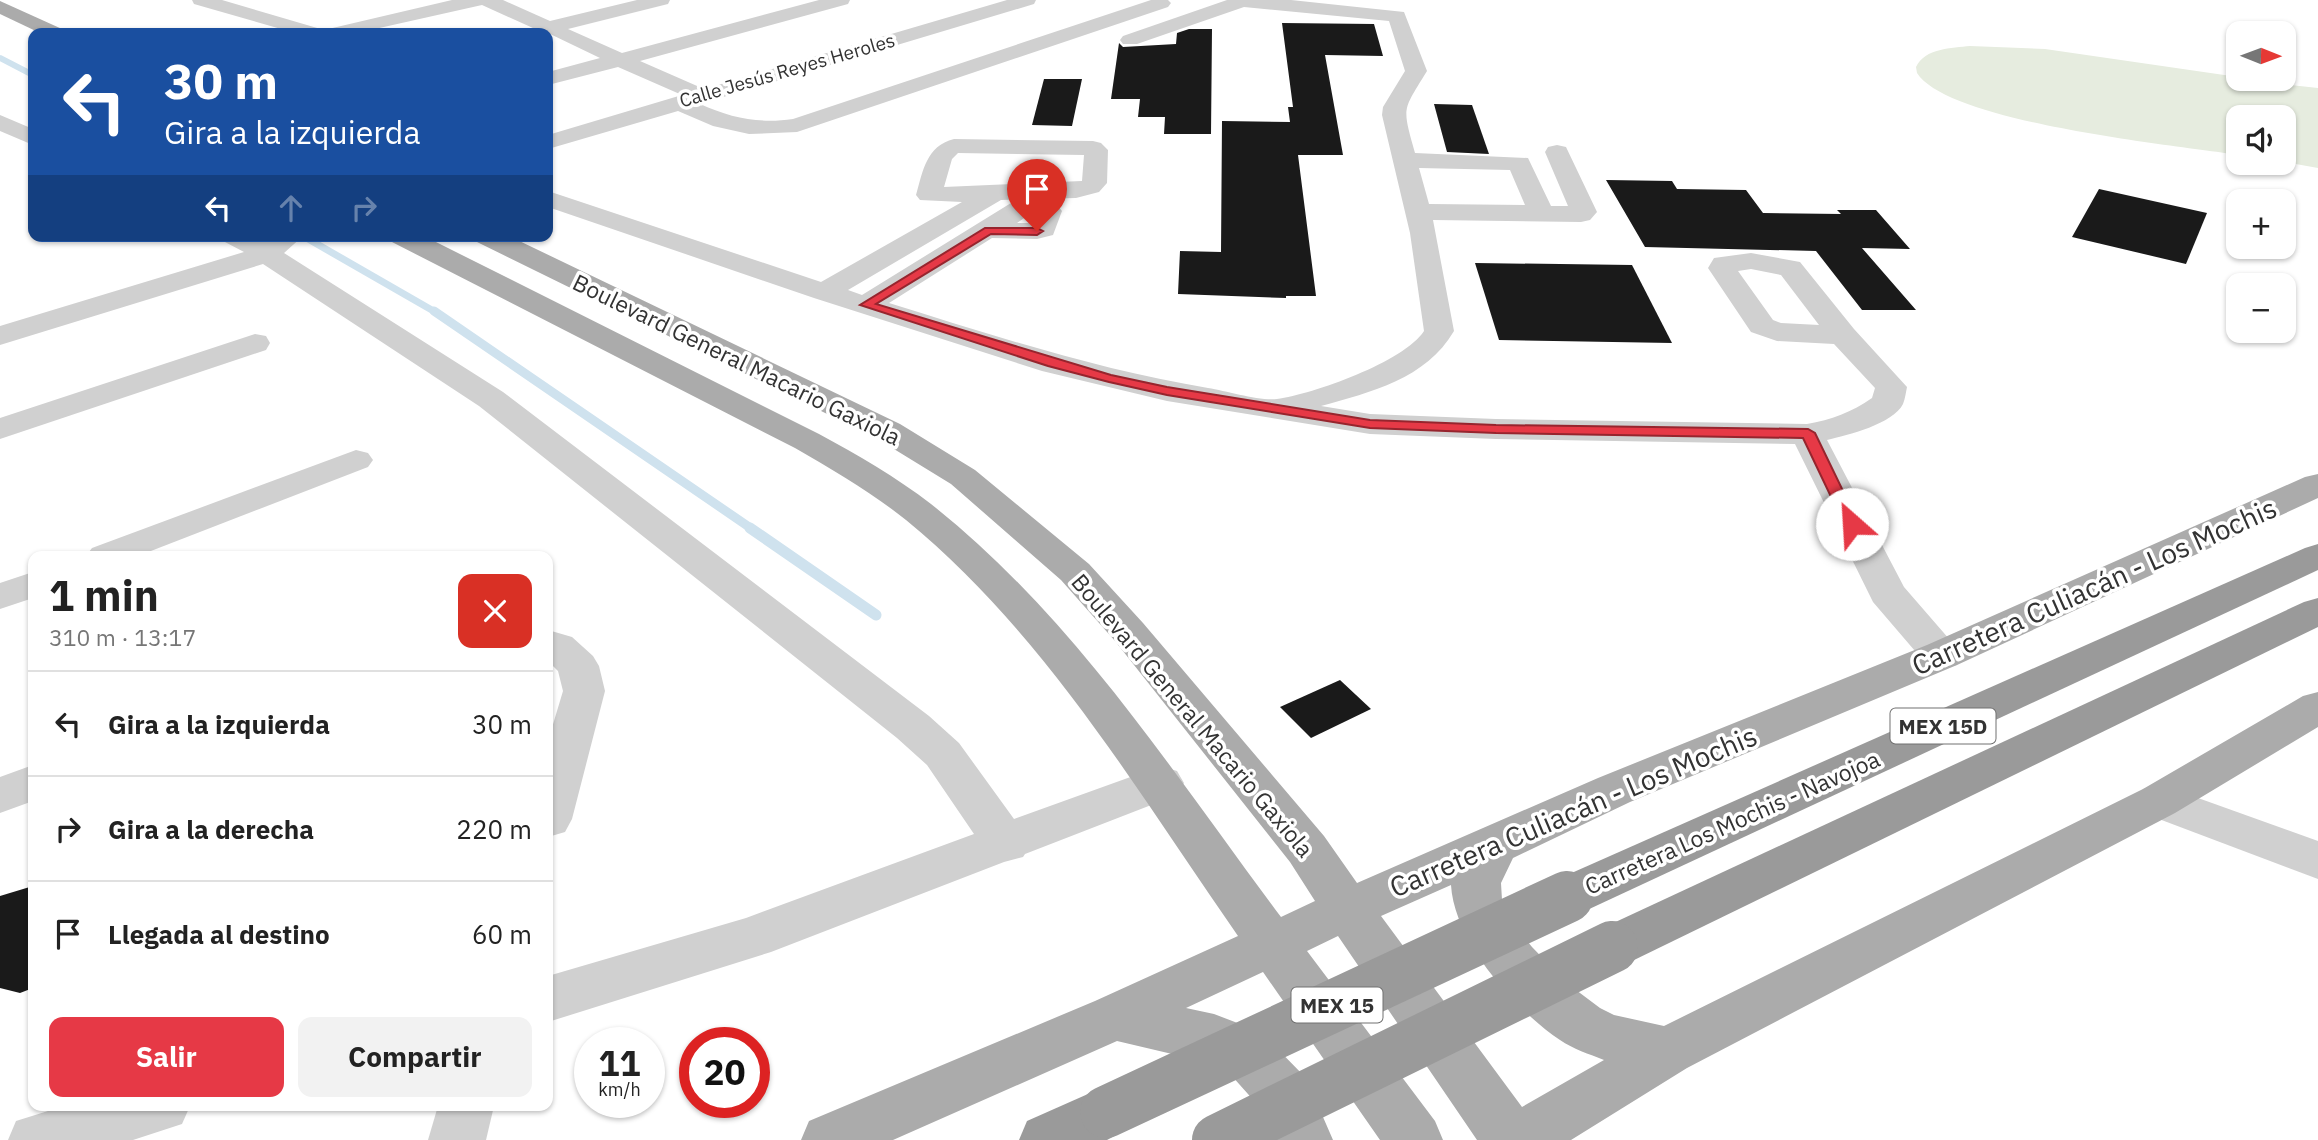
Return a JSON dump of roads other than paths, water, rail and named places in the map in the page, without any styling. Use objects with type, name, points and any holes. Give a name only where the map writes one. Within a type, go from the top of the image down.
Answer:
[{"type":"highway","name":"Carretera Los Mochis - Navojoa","points":[[1567,897],[2318,556]]},
{"type":"highway","name":"MEX 15D","points":[[1612,947],[2318,611]]},
{"type":"highway","name":"MEX 15","points":[[1048,1140],[1567,897]]},
{"type":"highway","name":"MEX 15","points":[[1218,1140],[1612,947]]},
{"type":"main road","points":[[0,7],[44,28]]},
{"type":"main road","name":"Boulevard General Macario Gaxiola","points":[[414,242],[772,422],[847,465],[917,511],[985,570],[1023,608],[1161,783],[1414,1140]]},
{"type":"main road","name":"Boulevard General Macario Gaxiola","points":[[498,242],[888,431],[963,477],[1075,572],[1129,632],[1307,849],[1511,1140]]},
{"type":"main road","name":"Carretera Culiacán - Los Mochis","points":[[830,1140],[1114,1017],[1614,790],[1942,655],[2318,485]]},
{"type":"main road","points":[[1519,1140],[1668,1051],[2159,801],[2312,713]]},
{"type":"main road","points":[[1496,845],[1476,881],[1476,896],[1482,917],[1508,955],[1544,996],[1581,1025],[1619,1041],[1668,1051]]},
{"type":"main road","points":[[1114,1017],[1214,1038],[1242,1049],[1286,1096],[1304,1140]]},
{"type":"street","points":[[201,0],[298,28]]},
{"type":"street","points":[[354,28],[477,0]]},
{"type":"street","points":[[487,0],[549,28],[661,0]]},
{"type":"street","points":[[553,78],[841,0]]},
{"type":"street","points":[[972,0],[999,8]]},
{"type":"street","name":"Calle Jesús Reyes Heroles","points":[[553,140],[1027,0]]},
{"type":"street","points":[[553,30],[620,60],[725,124],[767,129],[797,125],[1169,0]]},
{"type":"street","points":[[1130,40],[1242,1],[1397,16],[1416,71],[1394,107],[1393,115],[1423,233],[1439,331],[1431,344],[1409,361],[1373,381],[1276,409]]},
{"type":"street","points":[[246,13],[283,5]]},
{"type":"street","points":[[0,122],[28,136]]},
{"type":"street","points":[[824,292],[997,192],[1090,187],[1094,183],[1096,150],[1087,147],[947,148],[941,154],[929,195],[997,192]]},
{"type":"street","points":[[1417,212],[1576,215],[1584,212],[1557,152]]},
{"type":"street","points":[[1404,160],[1520,163],[1542,214]]},
{"type":"street","points":[[553,201],[824,292],[1098,376],[1167,391],[1370,424],[1808,433],[1840,429],[1865,419],[1887,404],[1891,387],[1843,335]]},
{"type":"street","points":[[866,305],[989,230]]},
{"type":"street","points":[[269,242],[491,399],[913,727],[943,754],[1006,844]]},
{"type":"street","points":[[0,320],[269,242]]},
{"type":"street","points":[[0,336],[269,242]]},
{"type":"street","points":[[0,429],[255,343]]},
{"type":"street","points":[[1808,433],[1887,593],[1942,655]]},
{"type":"street","points":[[118,551],[356,460]]},
{"type":"street","points":[[0,597],[28,586]]},
{"type":"street","points":[[553,646],[578,666],[584,691],[553,801]]},
{"type":"street","points":[[553,997],[753,937],[1006,844],[1161,783]]},
{"type":"street","points":[[0,796],[28,784]]},
{"type":"street","points":[[2159,801],[2318,860]]},
{"type":"street","points":[[37,1140],[144,1111]]},
{"type":"street","points":[[457,1140],[466,1111]]},
{"type":"waterway","points":[[0,58],[28,72]]},
{"type":"waterway","points":[[313,242],[436,313]]},
{"type":"waterway","points":[[436,313],[752,529]]},
{"type":"waterway","points":[[750,528],[876,615]]}]
